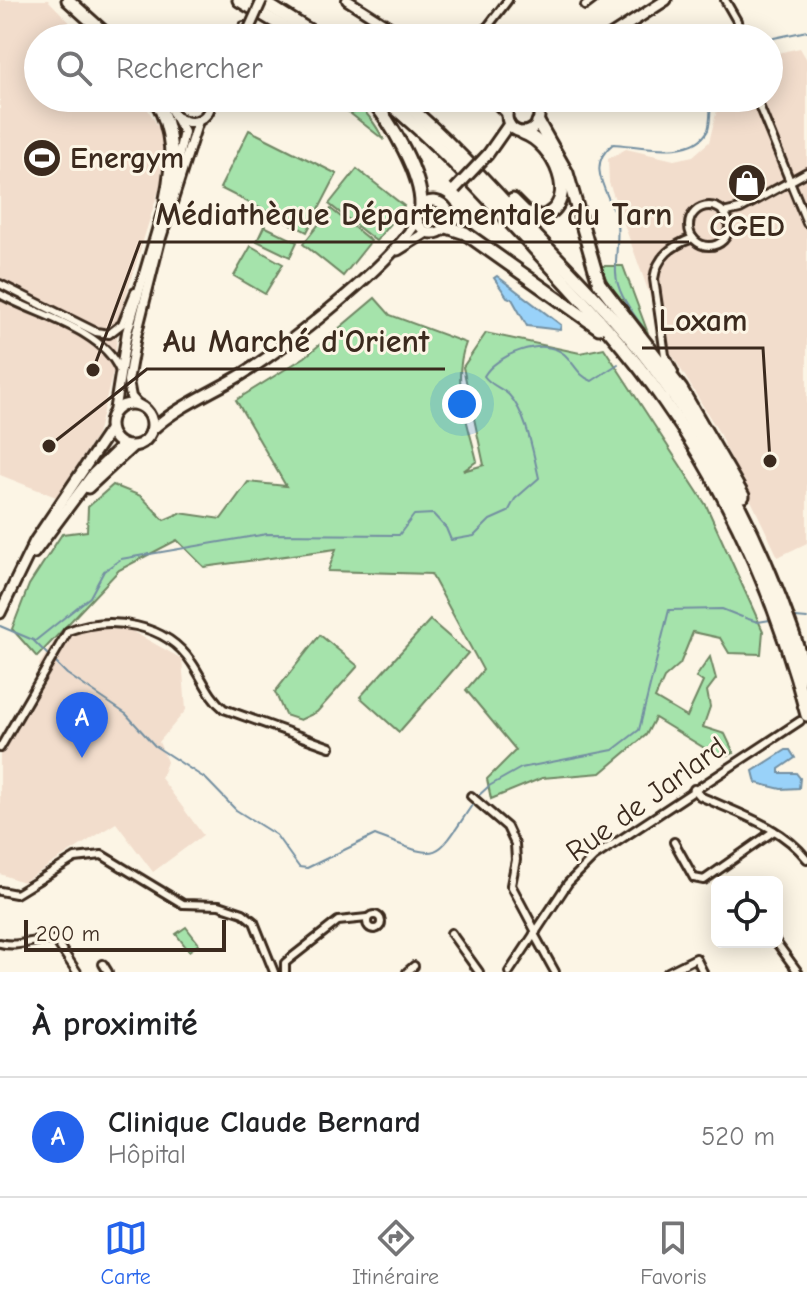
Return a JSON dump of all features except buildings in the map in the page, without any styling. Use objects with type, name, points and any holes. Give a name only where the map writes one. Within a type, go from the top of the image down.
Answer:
[{"type":"highway","points":[[66,0],[89,24]]},
{"type":"highway","points":[[66,0],[94,24]]},
{"type":"highway","points":[[239,0],[279,24]]},
{"type":"highway","points":[[260,0],[299,24]]},
{"type":"highway","points":[[162,112],[172,151],[166,199]]},
{"type":"highway","points":[[380,112],[396,135],[420,191],[421,206]]},
{"type":"highway","points":[[398,112],[462,170],[634,361],[679,424],[747,543],[787,645],[804,715]]},
{"type":"highway","points":[[414,112],[481,176],[618,325],[665,384],[735,496],[787,612]]},
{"type":"highway","points":[[538,116],[567,173],[599,283],[681,389],[746,502],[768,550],[807,677]]},
{"type":"highway","points":[[481,176],[533,216],[542,217],[557,208],[562,191],[556,168],[542,142],[522,132]]},
{"type":"highway","points":[[447,227],[465,233],[578,310],[634,361]]},
{"type":"main road","points":[[248,24],[260,0]]},
{"type":"main road","points":[[338,0],[375,24]]},
{"type":"main road","points":[[347,0],[385,24]]},
{"type":"main road","points":[[628,24],[661,2]]},
{"type":"main road","points":[[174,114],[185,122],[198,121],[208,112]]},
{"type":"main road","points":[[502,112],[522,132]]},
{"type":"main road","points":[[499,143],[509,112]]},
{"type":"main road","points":[[535,112],[538,116]]},
{"type":"main road","points":[[0,612],[37,548],[68,506],[127,446],[145,441],[151,431],[308,326],[366,274],[417,220],[421,206],[437,201],[453,190],[499,143],[522,132],[540,112]]},
{"type":"main road","points":[[0,612],[35,541],[110,430],[119,369],[141,277],[184,143],[184,132],[174,114]]},
{"type":"main road","points":[[151,431],[149,415],[131,397],[128,381],[159,244],[198,121]]},
{"type":"main road","points":[[366,274],[427,232],[438,233],[447,227],[453,190]]},
{"type":"main road","points":[[437,201],[448,209]]},
{"type":"main road","points":[[417,220],[427,232]]},
{"type":"main road","points":[[149,415],[166,412],[253,365]]},
{"type":"main road","points":[[114,412],[125,405],[138,405]]},
{"type":"main road","points":[[110,430],[127,446]]},
{"type":"street","points":[[490,24],[508,0]]},
{"type":"street","points":[[585,6],[593,0]]},
{"type":"street","points":[[725,0],[738,24]]},
{"type":"street","points":[[762,112],[807,223]]},
{"type":"street","points":[[740,209],[724,239],[715,245],[702,245],[693,238],[689,225],[695,212],[709,207],[723,213],[740,209],[807,172]]},
{"type":"street","points":[[723,213],[729,228]]},
{"type":"street","points":[[681,389],[665,355],[654,279],[655,270],[670,249],[693,238]]},
{"type":"street","points":[[0,284],[96,332],[109,334],[122,324],[141,277]]},
{"type":"street","points":[[0,294],[84,335],[110,354],[119,369]]},
{"type":"street","points":[[0,748],[68,631],[86,624],[112,622],[141,627],[177,646],[191,660],[215,703],[224,709],[330,747]]},
{"type":"street","name":"Rue de Jarlard","points":[[509,972],[568,883],[594,857],[804,715]]},
{"type":"street","points":[[694,789],[700,796],[774,831],[796,846],[807,859]]},
{"type":"street","points":[[471,796],[501,818],[515,844],[511,885],[555,972]]},
{"type":"street","points":[[674,842],[694,878],[704,880],[774,831]]},
{"type":"street","points":[[0,891],[16,894],[75,858],[86,854],[102,855],[183,904],[219,905],[243,913],[254,922],[274,972]]},
{"type":"street","points":[[285,972],[285,963],[338,921],[367,918]]},
{"type":"street","points":[[451,933],[479,972]]},
{"type":"street","points":[[0,943],[13,946],[46,939],[56,941],[77,972]]},
{"type":"street","points":[[780,948],[798,972]]},
{"type":"street","points":[[668,972],[696,958],[703,972]]},
{"type":"street","points":[[103,964],[108,972]]},
{"type":"street","points":[[407,972],[414,966]]},
{"type":"shaded area","points":[[0,0],[48,0],[71,24],[24,24],[24,112],[149,112],[164,136],[161,183],[119,318],[114,368],[97,435],[56,497],[0,475]]},
{"type":"shaded area","points":[[800,48],[807,60],[807,543],[778,557],[718,431],[671,353],[609,183],[608,159],[626,149],[674,160],[693,156],[709,142],[716,112],[783,112],[783,52]]},
{"type":"shaded area","points":[[64,627],[130,630],[182,659],[186,710],[159,742],[167,762],[161,778],[203,835],[153,872],[116,823],[23,882],[0,874],[0,753],[48,671],[39,665]]},
{"type":"green space","points":[[348,112],[365,112],[384,140]]},
{"type":"green space","points":[[249,130],[337,174],[307,232],[220,188]]},
{"type":"green space","points":[[357,169],[404,206],[376,241],[329,204]]},
{"type":"green space","points":[[331,209],[371,241],[343,276],[303,244]]},
{"type":"green space","points":[[264,226],[297,242],[290,257],[257,241]]},
{"type":"green space","points":[[251,246],[283,264],[265,294],[234,276]]},
{"type":"green space","points":[[600,266],[623,266],[648,333],[609,285]]},
{"type":"green space","points":[[375,298],[390,315],[466,343],[460,372],[461,387],[477,461],[463,471],[484,465],[463,367],[486,333],[580,353],[604,348],[706,505],[763,631],[761,654],[729,653],[720,638],[693,632],[680,664],[664,678],[655,698],[687,717],[703,682],[696,677],[710,657],[716,679],[707,691],[710,707],[703,727],[725,734],[734,753],[719,757],[655,718],[646,735],[601,773],[542,778],[491,799],[487,779],[516,750],[466,690],[483,670],[431,574],[328,571],[336,549],[204,567],[177,540],[119,570],[37,657],[12,629],[29,585],[62,534],[87,531],[88,507],[113,485],[141,496],[164,520],[180,513],[221,519],[248,482],[286,486],[236,400],[305,357]]},
{"type":"green space","points":[[430,620],[468,653],[399,732],[360,697]]},
{"type":"green space","points":[[320,635],[358,666],[317,712],[300,720],[285,715],[275,692]]},
{"type":"green space","points":[[186,927],[199,944],[189,951],[176,934]]},
{"type":"water","points":[[497,276],[561,325],[560,330],[527,326],[512,299],[507,297],[494,278]]},
{"type":"water","points":[[790,750],[795,758],[779,769],[779,773],[796,773],[800,778],[799,788],[781,789],[756,783],[753,771]]},
{"type":"waterway","points":[[783,36],[807,31]]},
{"type":"waterway","points":[[643,328],[617,281],[617,223],[602,182],[600,163],[613,144],[664,149],[690,145],[701,139],[708,130],[710,112]]},
{"type":"waterway","points":[[35,641],[90,597],[104,571],[121,559],[267,534],[399,535],[414,515],[433,514],[446,528],[451,540],[474,536],[490,520],[508,512],[515,499],[539,478],[520,412],[509,395],[484,376],[490,368],[521,350],[544,347],[564,354],[580,373],[592,381],[618,364]]},
{"type":"waterway","points":[[477,797],[489,786],[521,768],[613,750],[639,730],[669,610],[722,609],[742,617]]},
{"type":"waterway","points":[[745,618],[758,622],[770,620]]},
{"type":"waterway","points":[[796,618],[807,619]]},
{"type":"waterway","points":[[0,626],[33,640],[67,674],[126,714],[155,746],[206,779],[236,810],[276,835],[299,867],[307,868],[375,835],[413,849],[434,851],[451,837],[474,802]]},
{"type":"place","name":"Energym","points":[[42,158]]},
{"type":"place","name":"CGED","points":[[747,183]]},
{"type":"place","name":"Médiathèque Départementale du Tarn","points":[[93,370]]},
{"type":"place","name":"Au Marché d'Orient","points":[[49,446]]},
{"type":"place","name":"Loxam","points":[[770,461]]},
{"type":"place","name":"Clinique Claude Bernard","points":[[82,758]]}]
